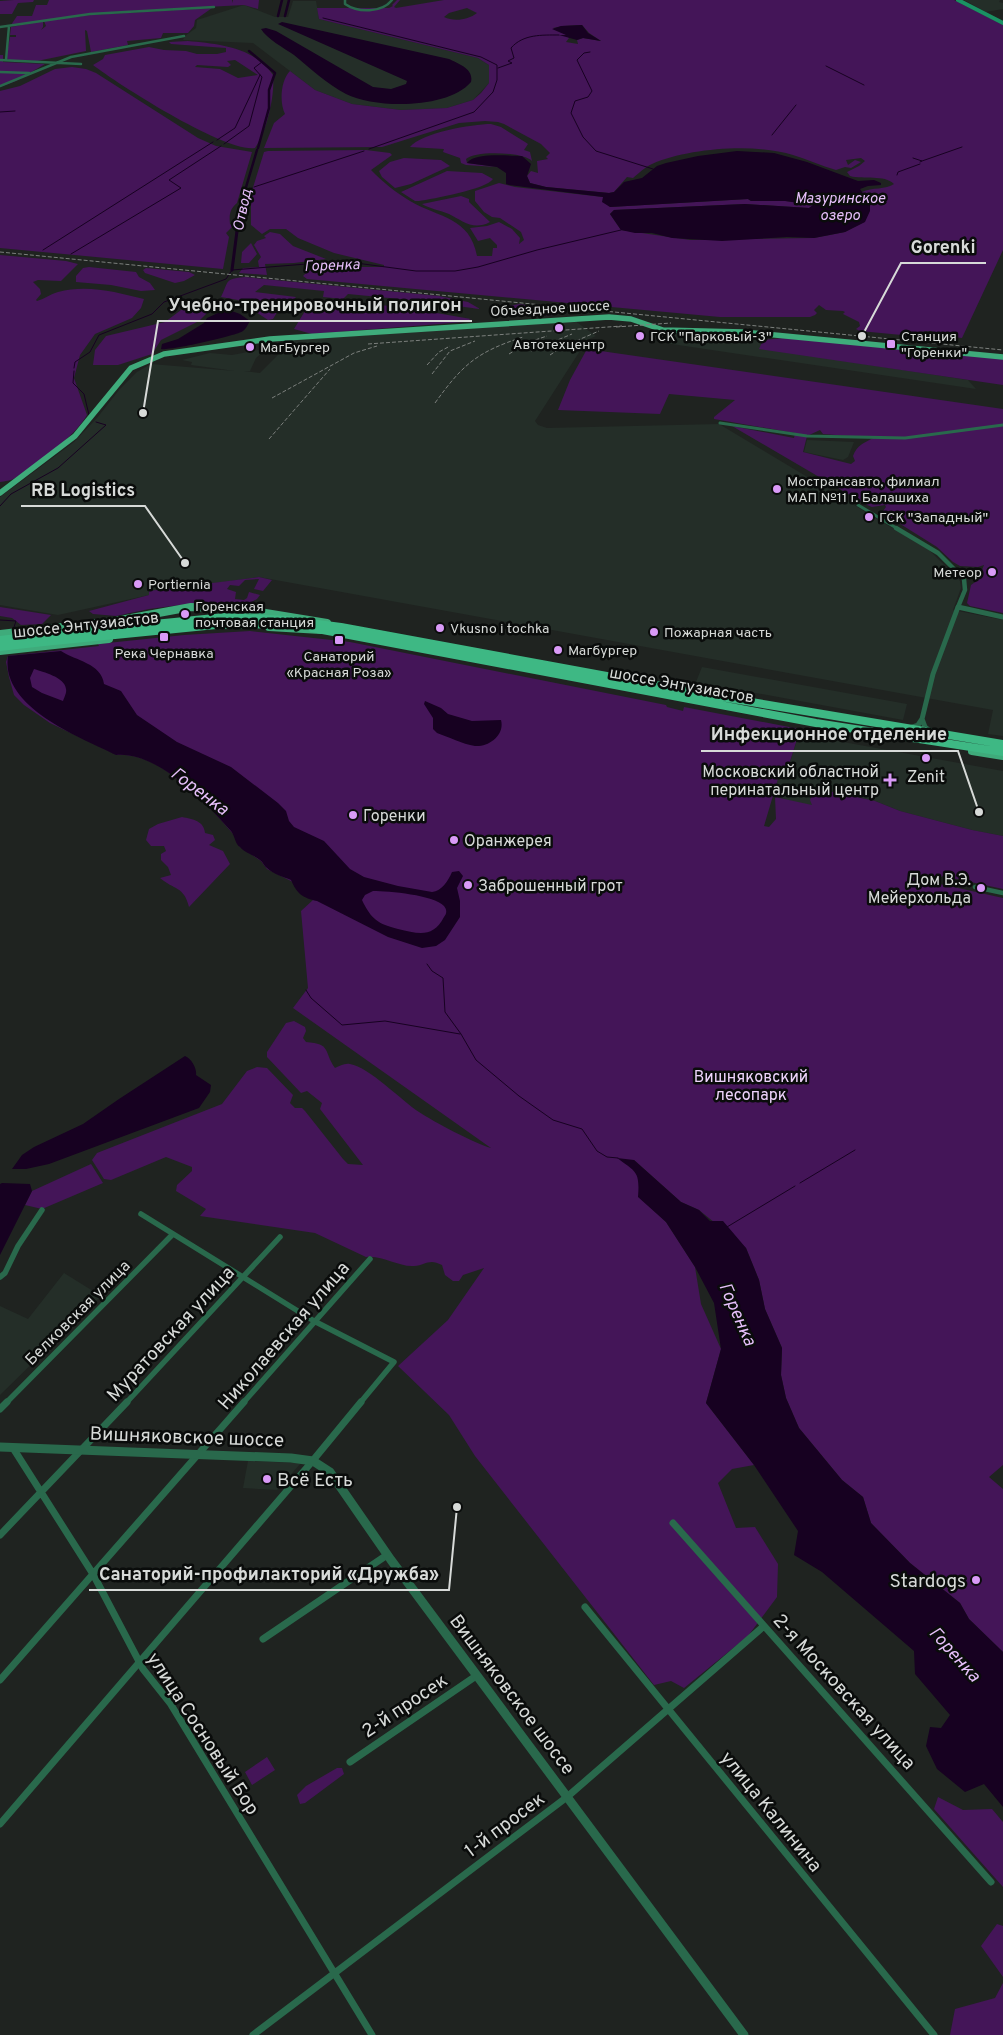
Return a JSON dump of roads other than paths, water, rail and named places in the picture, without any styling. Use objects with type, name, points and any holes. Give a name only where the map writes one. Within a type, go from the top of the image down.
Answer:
[{"type":"highway","name":"шоссе Энтузиастов","points":[[5,650],[41,636],[225,617],[287,620],[341,627],[702,693],[1003,743]]},
{"type":"highway","name":"шоссе Энтузиастов","points":[[4,635],[41,636],[234,624],[277,624],[323,630],[666,696],[913,739],[1003,752]]},
{"type":"main road","points":[[958,0],[1003,23]]},
{"type":"main road","name":"Объездное шоссе","points":[[0,492],[75,436],[131,368],[164,354],[197,348],[270,339],[609,317],[631,319],[663,330],[743,332],[1003,357]]},
{"type":"main road","points":[[4,635],[41,636],[178,609],[207,607],[241,608],[303,617],[341,627]]},
{"type":"main road","points":[[5,650],[234,627],[266,626],[323,630]]},
{"type":"main road","points":[[37,647],[28,645],[24,640],[28,634],[41,636]]},
{"type":"main road","points":[[913,739],[1003,756]]},
{"type":"street","points":[[345,0],[345,4],[348,7],[383,8],[392,0]]},
{"type":"street","points":[[0,27],[90,14],[214,7]]},
{"type":"street","points":[[6,60],[9,26]]},
{"type":"street","points":[[0,84],[8,83],[53,62],[88,53],[184,36]]},
{"type":"street","points":[[0,60],[82,64]]},
{"type":"street","points":[[0,72],[32,73]]},
{"type":"street","points":[[720,422],[807,436],[889,438],[929,436],[1003,425]]},
{"type":"street","points":[[858,505],[938,554],[966,583],[933,674],[922,719],[918,725],[906,728]]},
{"type":"street","points":[[958,607],[1003,616]]},
{"type":"street","points":[[922,719],[925,727],[936,733]]},
{"type":"street","points":[[975,886],[1003,893]]},
{"type":"street","points":[[0,1277],[5,1273],[18,1246],[42,1210]]},
{"type":"street","points":[[0,1824],[313,1461],[394,1362],[314,1321],[141,1214]]},
{"type":"street","name":"Белковская улица","points":[[0,1409],[173,1234]]},
{"type":"street","name":"Муратовская улица","points":[[0,1535],[42,1493],[280,1237]]},
{"type":"street","name":"Николаевская улица","points":[[0,1680],[370,1259]]},
{"type":"street","name":"Вишняковское шоссе","points":[[0,1447],[291,1458],[313,1461],[330,1472],[476,1676],[744,2035]]},
{"type":"street","name":"улица Сосновый Бор","points":[[12,1447],[93,1574],[138,1662],[170,1703],[372,2035]]},
{"type":"street","name":"2-я Московская улица","points":[[673,1523],[991,1882]]},
{"type":"street","points":[[263,1639],[388,1555]]},
{"type":"street","name":"улица Калинина","points":[[585,1607],[934,2035]]},
{"type":"street","name":"1-й просек","points":[[253,2035],[567,1797],[764,1626]]},
{"type":"street","name":"2-й просек","points":[[350,1762],[476,1676]]},
{"type":"water","points":[[282,22],[449,59],[468,70],[471,82],[460,91],[429,102],[393,104],[359,99],[332,86],[294,55],[271,40],[261,29],[266,28],[276,31],[373,87],[391,89],[406,84],[407,81],[278,24]]},
{"type":"water","points":[[582,25],[588,33],[601,41],[583,38],[577,40],[559,35],[566,35],[552,29],[561,26]]},
{"type":"water","name":"Мазуринское озеро","points":[[737,151],[774,153],[807,162],[858,181],[874,180],[881,183],[881,185],[860,189],[870,204],[870,211],[865,222],[845,232],[814,238],[787,237],[722,241],[672,238],[652,233],[635,233],[621,230],[610,214],[614,210],[745,204],[809,208],[813,205],[785,201],[751,201],[748,199],[610,207],[602,202],[603,197],[509,185],[506,184],[506,173],[497,167],[467,163],[477,157],[484,156],[522,156],[531,164],[527,176],[530,183],[546,187],[609,193],[614,192],[624,182],[642,178],[657,166],[666,163],[698,156]]},
{"type":"water","points":[[229,310],[240,314],[250,321],[243,331],[202,343],[161,349],[162,344],[178,339],[204,323],[207,318]]},
{"type":"water","points":[[61,651],[87,663],[98,671],[104,684],[121,691],[137,715],[177,742],[231,767],[278,803],[286,811],[289,821],[294,827],[324,841],[350,869],[364,877],[432,892],[442,888],[452,872],[459,871],[463,876],[457,888],[460,901],[460,917],[445,940],[436,946],[422,948],[388,937],[317,901],[304,897],[298,892],[291,880],[272,872],[260,860],[242,849],[237,844],[231,831],[180,781],[148,761],[132,756],[116,755],[84,740],[46,719],[30,706],[17,691],[9,674],[8,656]],"holes":[[[34,669],[62,681],[66,690],[63,701],[32,687],[30,678]],[[373,891],[400,893],[431,899],[444,906],[446,913],[440,924],[425,933],[391,927],[376,920],[362,900],[365,895]]]},
{"type":"water","points":[[425,701],[441,708],[448,714],[472,721],[501,720],[501,731],[495,739],[480,746],[460,742],[437,733],[433,729],[433,718],[424,704]]},
{"type":"water","points":[[185,1056],[193,1064],[196,1075],[211,1085],[210,1092],[199,1108],[49,1164],[26,1169],[12,1169],[22,1155],[34,1147],[83,1124]]},
{"type":"water","points":[[617,1158],[634,1160],[681,1202],[699,1210],[710,1221],[723,1221],[746,1248],[759,1280],[765,1309],[782,1348],[781,1375],[786,1398],[799,1428],[842,1480],[863,1497],[871,1523],[910,1563],[960,1603],[969,1619],[1003,1652],[1003,1807],[984,1784],[965,1792],[937,1769],[926,1746],[930,1727],[941,1728],[950,1715],[915,1674],[914,1651],[822,1572],[794,1555],[798,1531],[754,1465],[706,1403],[721,1349],[714,1303],[695,1267],[666,1222],[638,1197],[638,1182],[633,1170]]},
{"type":"water","points":[[0,1184],[30,1184],[32,1191],[0,1255]]},
{"type":"waterway","points":[[278,16],[282,0]]},
{"type":"waterway","points":[[285,16],[289,0]]},
{"type":"waterway","points":[[323,18],[481,57],[497,65],[497,80],[493,92],[474,112],[369,149]]},
{"type":"waterway","points":[[498,68],[512,63],[508,61],[514,58],[511,48],[521,40],[533,36],[559,35]]},
{"type":"waterway","name":"Отвод","points":[[249,51],[275,73],[269,90],[269,108],[258,148]]},
{"type":"waterway","points":[[590,52],[584,53],[577,60],[592,91],[588,97],[575,101],[571,113],[583,137],[596,151],[653,169]]},
{"type":"waterway","points":[[224,144],[249,126],[262,77],[254,68],[262,62]]},
{"type":"waterway","points":[[826,66],[864,85]]},
{"type":"waterway","points":[[217,140],[235,128],[260,75]]},
{"type":"waterway","points":[[772,135],[796,105]]},
{"type":"waterway","points":[[0,112],[15,111]]},
{"type":"waterway","points":[[43,250],[213,142]]},
{"type":"waterway","points":[[71,254],[181,188],[169,180],[221,146]]},
{"type":"waterway","points":[[922,161],[962,147]]},
{"type":"waterway","name":"Отвод","points":[[237,232],[241,204],[257,150]]},
{"type":"waterway","points":[[254,187],[364,151]]},
{"type":"waterway","points":[[913,158],[922,161]]},
{"type":"waterway","points":[[897,175],[898,172],[920,164]]},
{"type":"waterway","name":"Отвод","points":[[246,190],[252,188]]},
{"type":"waterway","name":"Горенка","points":[[74,368],[75,362],[90,352],[99,335],[152,314],[164,302],[226,279],[232,270],[319,263],[356,263],[416,271],[455,271],[478,267],[537,250],[621,230]]},
{"type":"waterway","name":"Отвод","points":[[232,270],[237,231]]},
{"type":"waterway","name":"Горенка","points":[[74,371],[73,383],[84,394],[89,415]]},
{"type":"waterway","name":"Горенка","points":[[0,506],[11,494],[58,468],[106,425],[96,422]]},
{"type":"waterway","name":"Горенка","points":[[0,620],[16,621],[13,630]]},
{"type":"waterway","name":"Горенка","points":[[427,964],[432,971],[443,978],[445,1012],[461,1034],[476,1060],[519,1096],[553,1120],[582,1129],[597,1151],[607,1157],[618,1158]]},
{"type":"waterway","points":[[306,990],[311,998],[342,1025],[385,1021],[460,1034]]},
{"type":"waterway","points":[[800,1183],[855,1150]]},
{"type":"waterway","points":[[727,1227],[795,1186]]},
{"type":"railway","points":[[0,252],[1003,350]]},
{"type":"railway","points":[[616,327],[671,323]]},
{"type":"railway","points":[[368,344],[622,326]]},
{"type":"railway","points":[[550,355],[562,347],[599,331]]},
{"type":"railway","points":[[531,351],[572,334]]},
{"type":"railway","points":[[509,354],[529,342],[547,336]]},
{"type":"railway","points":[[435,403],[454,378],[472,361],[494,348],[523,337]]},
{"type":"railway","points":[[432,374],[450,351],[475,341]]},
{"type":"railway","points":[[272,398],[354,353],[377,346]]},
{"type":"railway","points":[[427,365],[439,352],[450,346]]},
{"type":"railway","points":[[269,439],[330,369]]},
{"type":"place","name":"Автотехцентр","points":[[559,328]]},
{"type":"place","name":"ГСК \"Парковый-3\"","points":[[640,336]]},
{"type":"place","name":"Gorenki","points":[[862,336]]},
{"type":"place","name":"Станция \"Горенки\"","points":[[891,344]]},
{"type":"place","name":"МагБургер","points":[[250,347]]},
{"type":"place","name":"Учебно-тренировочный полигон","points":[[143,413]]},
{"type":"place","name":"Мострансавто, филиал МАП №11 г. Балашиха","points":[[777,489]]},
{"type":"place","name":"ГСК \"Западный\"","points":[[869,517]]},
{"type":"place","name":"RB Logistics","points":[[185,563]]},
{"type":"place","name":"Метеор","points":[[992,572]]},
{"type":"place","name":"Portiernia","points":[[138,584]]},
{"type":"place","name":"Горенская почтовая станция","points":[[185,614]]},
{"type":"place","name":"Vkusno i tochka","points":[[440,628]]},
{"type":"place","name":"Пожарная часть","points":[[654,632]]},
{"type":"place","name":"Река Чернавка","points":[[164,637]]},
{"type":"place","name":"Санаторий «Красная Роза»","points":[[339,640]]},
{"type":"place","name":"Магбургер","points":[[558,650]]},
{"type":"place","name":"Zenit","points":[[926,758]]},
{"type":"place","name":"Московский областной перинатальный центр","points":[[890,780]]},
{"type":"place","name":"Инфекционное отделение","points":[[979,812]]},
{"type":"place","name":"Горенки","points":[[353,815]]},
{"type":"place","name":"Оранжерея","points":[[454,840]]},
{"type":"place","name":"Заброшенный грот","points":[[468,885]]},
{"type":"place","name":"Дом В.Э. Мейерхольда","points":[[981,888]]},
{"type":"place","name":"Всё Есть","points":[[267,1479]]},
{"type":"place","name":"Санаторий-профилакторий «Дружба»","points":[[457,1507]]},
{"type":"place","name":"Stardogs","points":[[976,1580]]},
{"type":"park label","name":"Вишняковский лесопарк","points":[[751,1085]]}]
